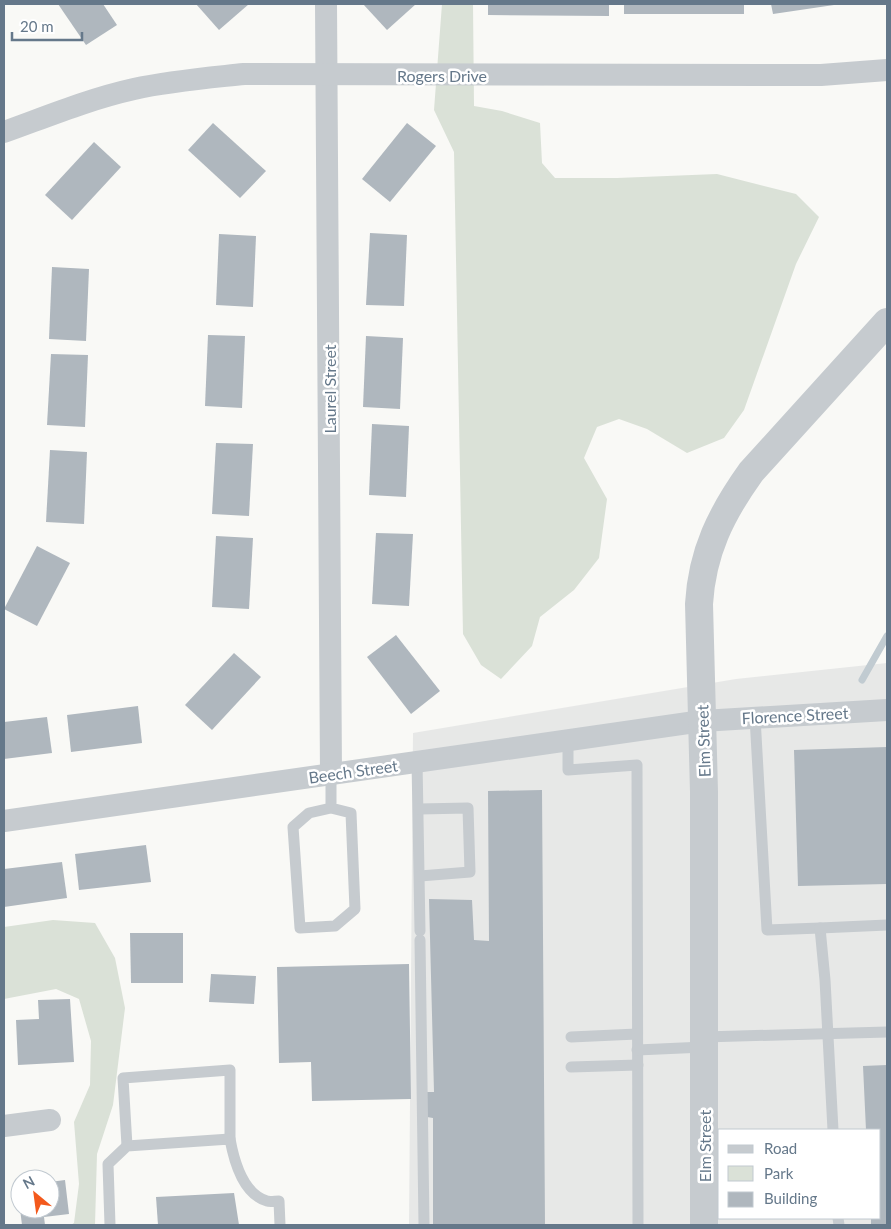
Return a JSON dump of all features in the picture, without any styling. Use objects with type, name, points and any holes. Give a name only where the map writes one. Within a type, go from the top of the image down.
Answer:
[{"type":"street","name":"Laurel Street","points":[[326,4],[331,774]]},
{"type":"street","name":"Rogers Drive","points":[[4,132],[80,105],[133,89],[180,80],[244,74],[821,75],[887,70]]},
{"type":"street","name":"Elm Street","points":[[704,1225],[704,792],[700,588],[706,556],[717,526],[732,498],[751,472],[887,322]]},
{"type":"street","name":"Florence Street","points":[[702,721],[887,710]]},
{"type":"street","name":"Beech Street","points":[[4,821],[702,721]]},
{"type":"street","points":[[4,1126],[50,1120]]},
{"type":"lane","points":[[755,717],[767,930],[887,925]]},
{"type":"lane","points":[[568,740],[568,770],[636,766],[638,1225]]},
{"type":"lane","points":[[417,761],[424,1225]]},
{"type":"lane","points":[[331,774],[331,808]]},
{"type":"lane","points":[[331,808],[351,813],[355,909],[335,926],[300,928],[293,827],[309,813],[331,808]]},
{"type":"lane","points":[[419,809],[468,808],[470,872],[420,876]]},
{"type":"lane","points":[[820,928],[825,980],[833,1129]]},
{"type":"lane","points":[[638,1050],[704,1042],[887,1032]]},
{"type":"lane","points":[[570,1037],[637,1034]]},
{"type":"lane","points":[[571,1068],[638,1065]]},
{"type":"lane","points":[[127,1146],[123,1078],[230,1070],[230,1139],[235,1165],[251,1191],[267,1202],[279,1201],[280,1225]]},
{"type":"lane","points":[[110,1225],[108,1164],[127,1146],[230,1139]]},
{"type":"shaded area","points":[[887,663],[887,1225],[409,1225],[413,733],[736,679]]},
{"type":"green space","points":[[442,4],[473,4],[474,106],[502,111],[540,123],[542,163],[555,178],[617,178],[717,174],[796,194],[819,217],[796,264],[744,410],[724,438],[687,453],[647,429],[619,419],[597,427],[584,458],[607,499],[599,558],[574,590],[540,617],[532,646],[501,679],[481,665],[463,634],[454,152],[434,110]]},
{"type":"green space","points":[[53,920],[95,923],[115,958],[125,1008],[113,1105],[97,1154],[95,1225],[71,1225],[74,1223],[79,1184],[74,1122],[90,1085],[91,1041],[79,999],[56,989],[4,999],[4,927]]},
{"type":"building","points":[[58,4],[103,4],[117,25],[86,45]]},
{"type":"building","points":[[196,4],[249,4],[219,30]]},
{"type":"building","points":[[363,4],[416,4],[387,30]]},
{"type":"building","points":[[488,4],[609,4],[609,16],[488,15]]},
{"type":"building","points":[[624,4],[744,4],[744,14],[624,14]]},
{"type":"building","points":[[771,4],[834,4],[834,5],[773,14]]},
{"type":"building","points":[[213,123],[266,171],[240,198],[188,150]]},
{"type":"building","points":[[407,123],[436,146],[390,202],[362,179]]},
{"type":"building","points":[[94,142],[121,167],[72,220],[45,195]]},
{"type":"building","points":[[370,233],[407,235],[404,306],[366,305]]},
{"type":"building","points":[[219,234],[256,236],[253,307],[216,305]]},
{"type":"building","points":[[52,267],[89,269],[86,341],[49,339]]},
{"type":"building","points":[[208,335],[245,336],[242,408],[205,406]]},
{"type":"building","points":[[366,336],[403,338],[400,409],[363,407]]},
{"type":"building","points":[[51,354],[88,355],[85,427],[47,425]]},
{"type":"building","points":[[372,424],[409,426],[406,497],[369,495]]},
{"type":"building","points":[[216,443],[253,444],[249,516],[212,514]]},
{"type":"building","points":[[50,450],[87,452],[84,524],[46,522]]},
{"type":"building","points":[[376,533],[413,534],[409,606],[372,604]]},
{"type":"building","points":[[216,536],[253,538],[249,609],[212,607]]},
{"type":"building","points":[[37,546],[70,563],[37,626],[4,609]]},
{"type":"building","points":[[396,635],[440,691],[411,714],[367,657]]},
{"type":"building","points":[[234,653],[261,677],[212,730],[185,705]]},
{"type":"building","points":[[138,706],[142,743],[71,752],[67,715]]},
{"type":"building","points":[[47,717],[52,753],[4,759],[4,722]]},
{"type":"building","points":[[887,747],[887,884],[798,886],[794,750]]},
{"type":"building","points":[[542,790],[545,1225],[433,1225],[433,1118],[427,1117],[426,1092],[434,1092],[429,899],[472,900],[474,940],[489,941],[488,791]]},
{"type":"building","points":[[146,845],[151,882],[79,890],[75,854]]},
{"type":"building","points":[[62,862],[67,898],[4,907],[4,869]]},
{"type":"building","points":[[130,933],[183,933],[183,983],[131,983]]},
{"type":"building","points":[[409,964],[411,1099],[312,1101],[311,1062],[279,1063],[277,967]]},
{"type":"building","points":[[211,974],[256,976],[254,1004],[209,1002]]},
{"type":"building","points":[[70,999],[74,1062],[18,1065],[16,1020],[39,1019],[38,1000]]},
{"type":"building","points":[[887,1065],[887,1225],[871,1225],[871,1219],[881,1219],[881,1129],[866,1129],[863,1066]]},
{"type":"building","points":[[65,1180],[69,1214],[60,1215],[60,1181]]},
{"type":"building","points":[[234,1193],[239,1225],[158,1225],[156,1197]]},
{"type":"building","points":[[21,1219],[44,1219],[45,1225],[22,1225]]},
{"type":"waterway","points":[[862,680],[887,636]]}]
